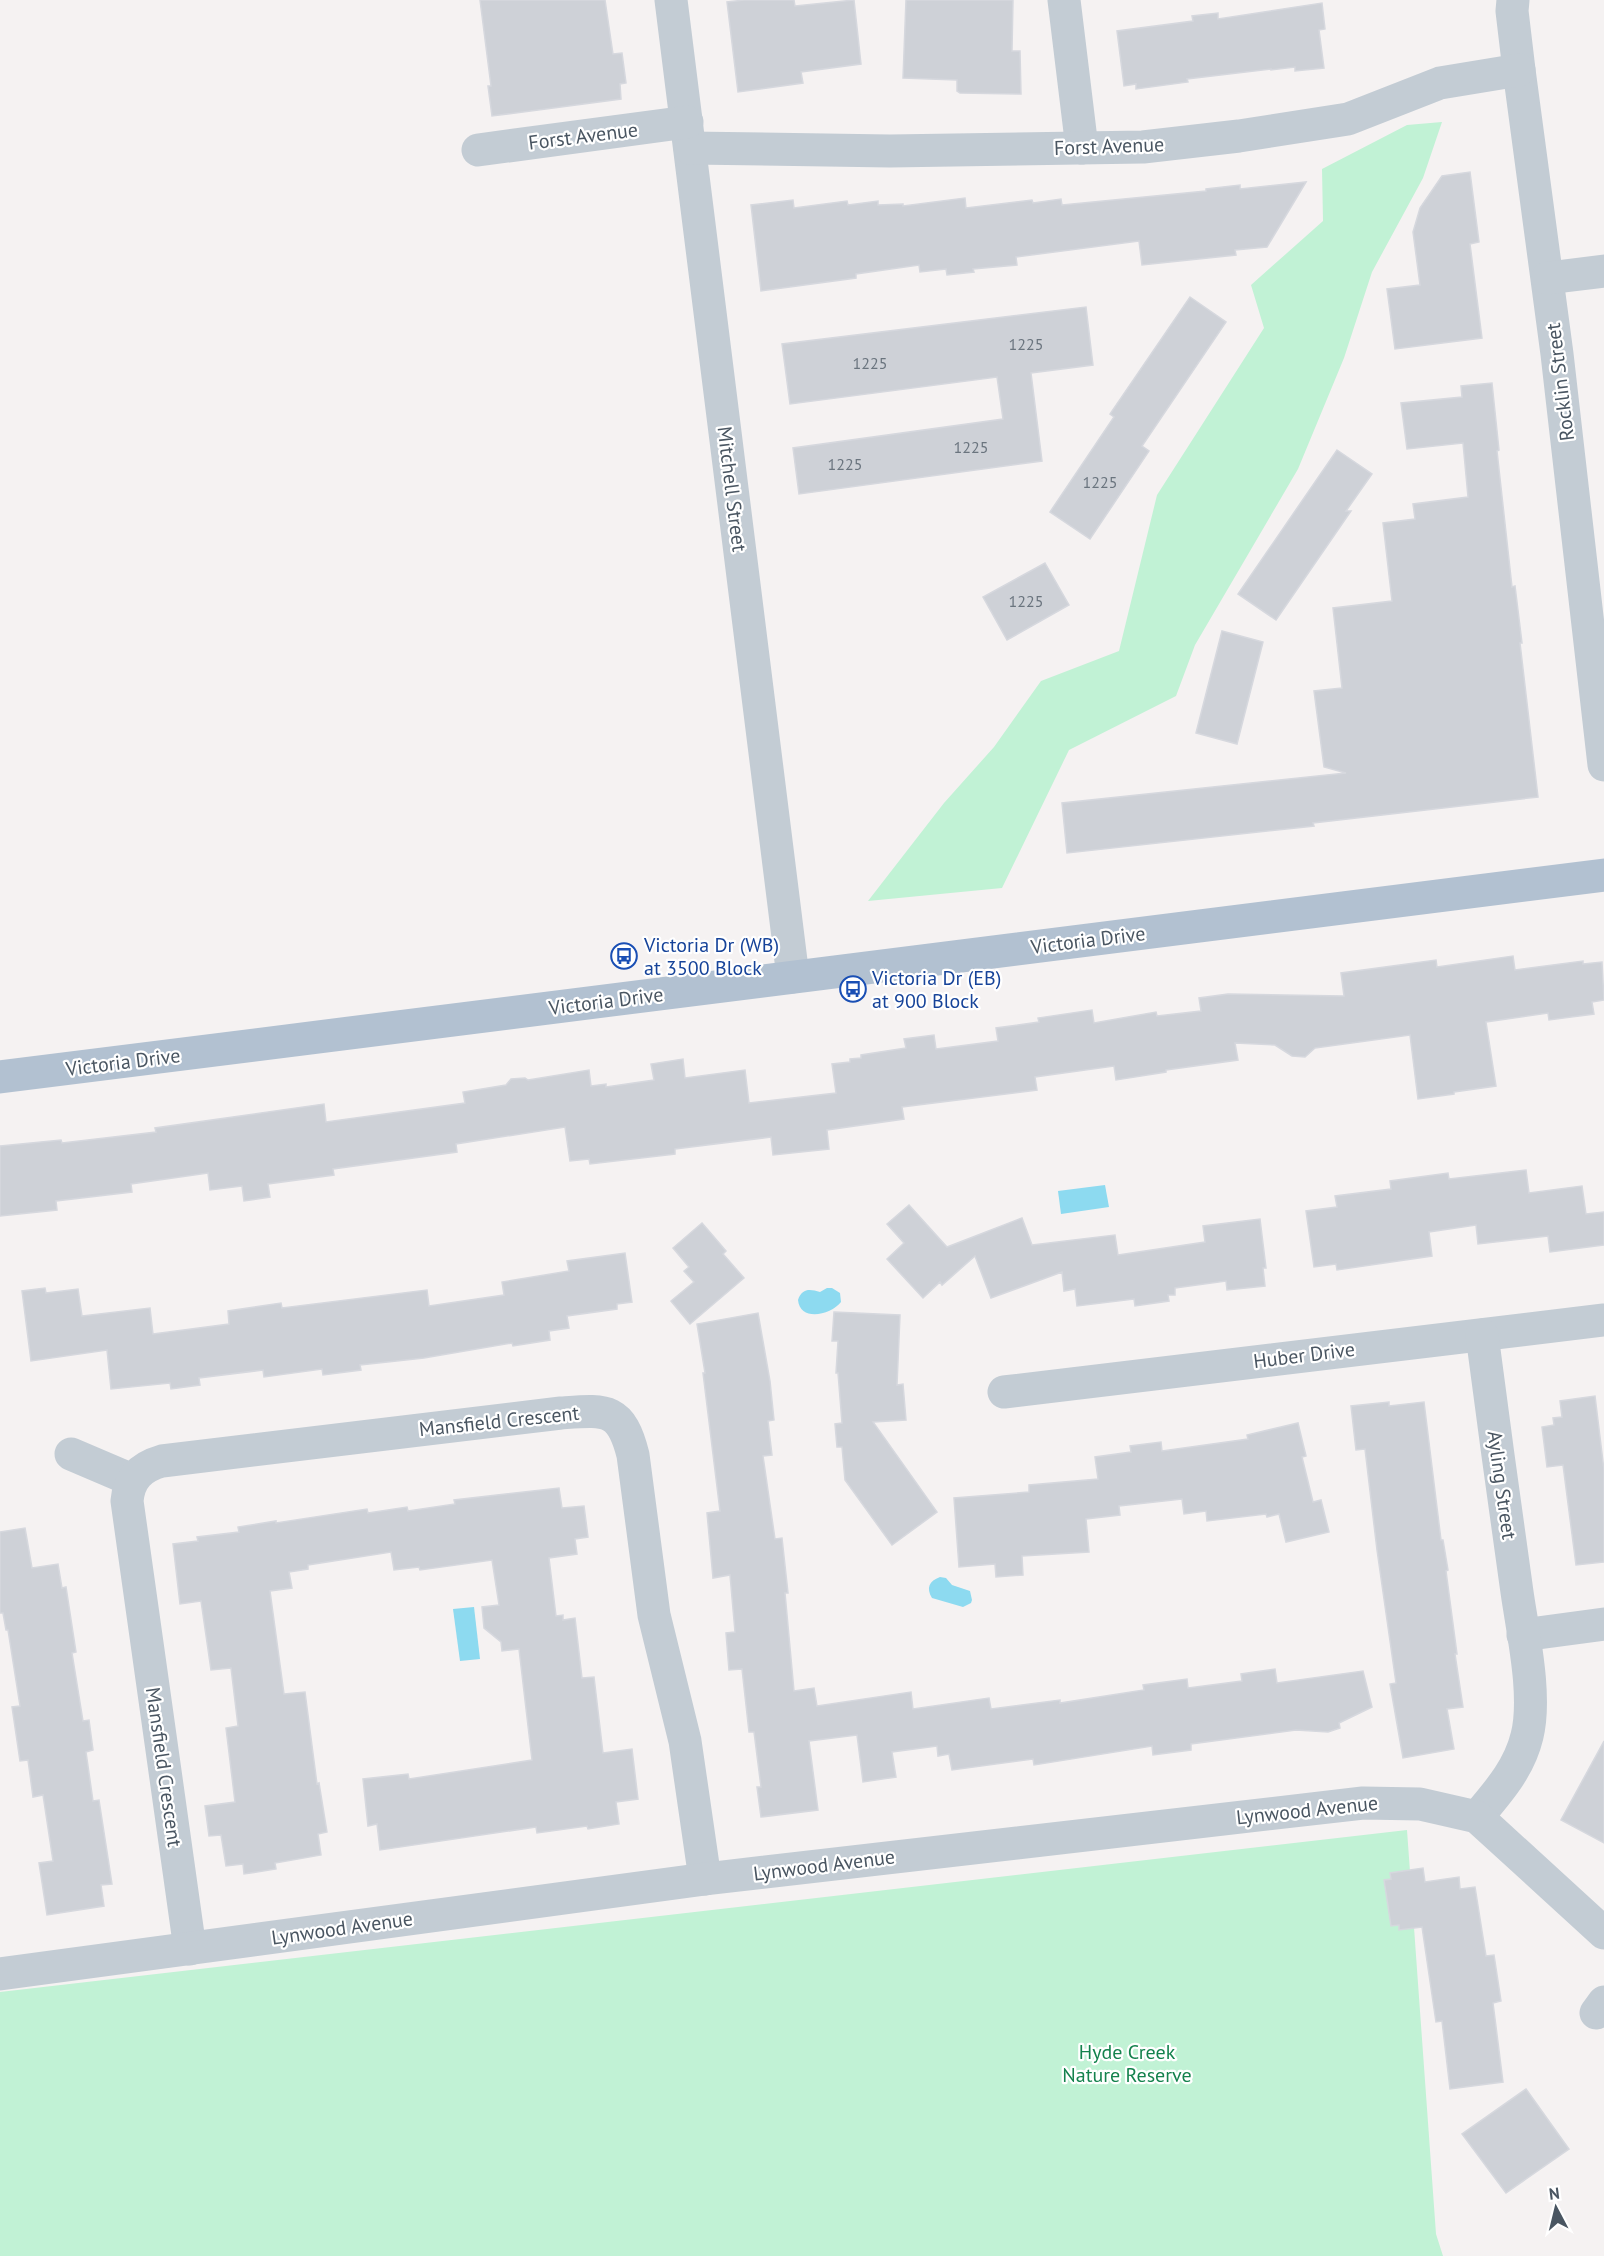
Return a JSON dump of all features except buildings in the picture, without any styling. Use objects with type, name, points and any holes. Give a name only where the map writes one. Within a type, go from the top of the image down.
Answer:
[{"type":"main road","name":"Victoria Drive","points":[[0,1077],[1604,875]]},
{"type":"street","name":"Mitchell Street","points":[[671,0],[793,977]]},
{"type":"street","points":[[1064,0],[1082,148]]},
{"type":"street","name":"Rocklin Street","points":[[1513,0],[1512,10],[1519,70],[1548,278],[1604,765]]},
{"type":"street","name":"Forst Avenue","points":[[478,150],[688,135],[890,152],[1143,147],[1239,136],[1348,119],[1440,82],[1519,70]]},
{"type":"street","points":[[1548,278],[1604,271]]},
{"type":"street","name":"Huber Drive","points":[[1004,1392],[1604,1320]]},
{"type":"street","name":"Ayling Street","points":[[1478,1817],[1512,1772],[1527,1737],[1531,1707],[1482,1335]]},
{"type":"street","name":"Mansfield Crescent","points":[[190,1948],[127,1501],[132,1480],[150,1465],[169,1460],[561,1413],[590,1411],[616,1417],[629,1437],[633,1455],[654,1615],[686,1741],[705,1879]]},
{"type":"street","points":[[71,1454],[132,1480]]},
{"type":"street","points":[[1523,1635],[1604,1624]]},
{"type":"street","name":"Lynwood Avenue","points":[[0,1974],[705,1879],[1364,1803],[1420,1804],[1478,1817]]},
{"type":"street","points":[[1478,1817],[1604,1934]]},
{"type":"green space","points":[[1442,122],[1423,178],[1372,272],[1344,358],[1298,469],[1195,645],[1176,696],[1069,750],[1002,888],[868,901],[944,803],[994,747],[1041,681],[1119,651],[1157,495],[1264,328],[1251,285],[1323,221],[1322,169],[1407,125]]},
{"type":"green space","name":"Hyde Creek Nature Reserve","points":[[1407,1830],[1436,2234],[1443,2256],[0,2256],[0,1992]]},
{"type":"water","points":[[1105,1185],[1109,1207],[1061,1214],[1058,1191]]},
{"type":"water","points":[[827,1288],[840,1293],[841,1302],[836,1307],[824,1313],[810,1314],[800,1307],[798,1300],[804,1291],[820,1292]]},
{"type":"water","points":[[940,1577],[946,1578],[952,1585],[970,1591],[971,1603],[963,1607],[932,1598],[929,1591],[930,1585]]},
{"type":"water","points":[[474,1607],[480,1659],[460,1661],[453,1609]]},
{"type":"place","name":"Victoria Dr (WB) at 3500 Block","points":[[624,956]]},
{"type":"place","name":"Victoria Dr (EB) at 900 Block","points":[[853,989]]}]
